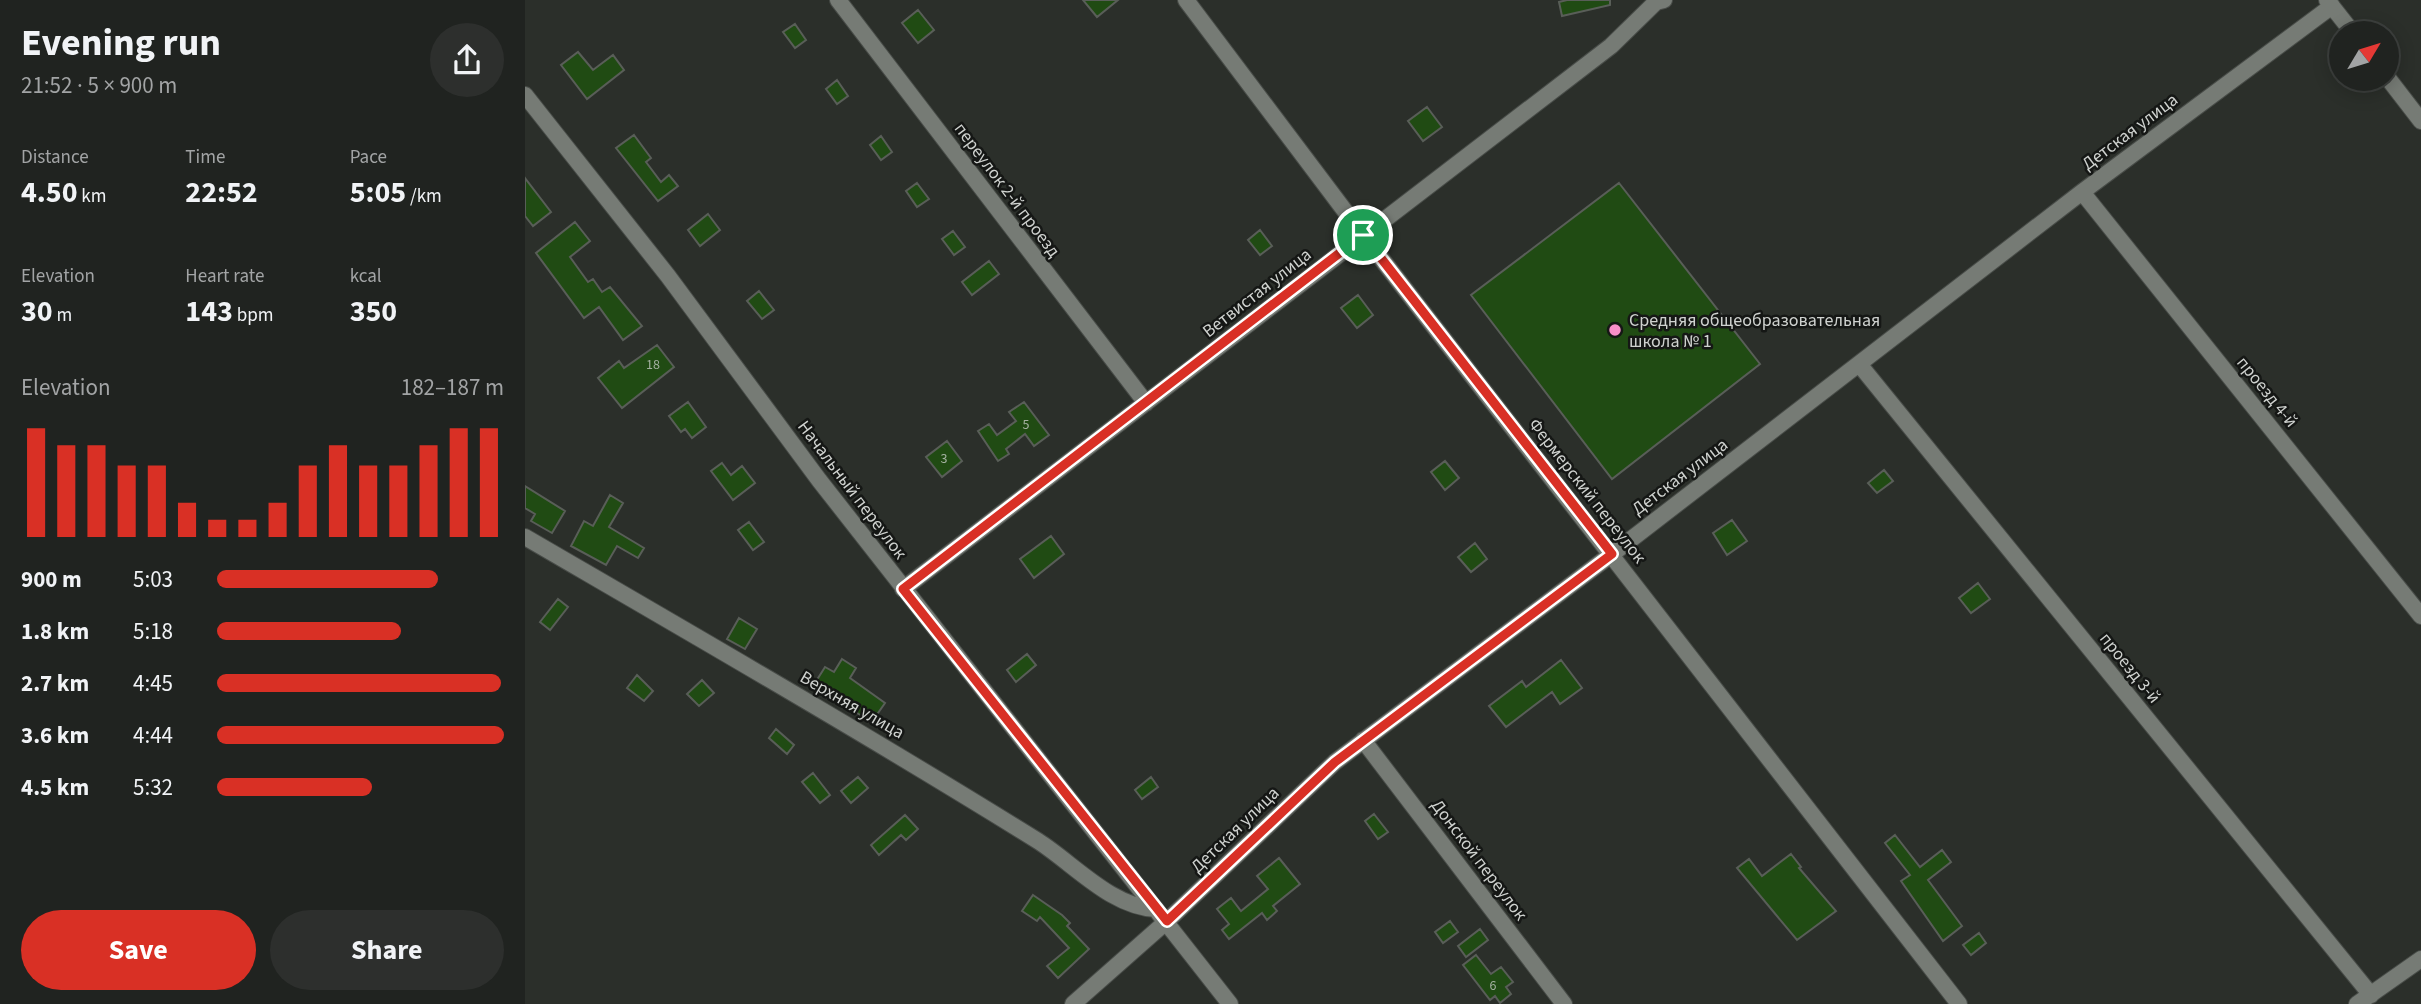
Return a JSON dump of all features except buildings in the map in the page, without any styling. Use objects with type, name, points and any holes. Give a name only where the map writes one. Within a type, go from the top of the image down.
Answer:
[{"type":"street","name":"переулок 2-й проезд","points":[[838,0],[1146,402]]},
{"type":"street","name":"Фермерский переулок","points":[[1186,0],[1363,235],[1959,1004]]},
{"type":"street","name":"Ветвистая улица","points":[[903,589],[1611,46],[1659,1]]},
{"type":"street","points":[[2330,3],[2344,21]]},
{"type":"street","name":"Детская улица","points":[[1073,1004],[1167,921],[1335,762],[1612,554],[2330,3]]},
{"type":"street","points":[[2398,91],[2421,121]]},
{"type":"street","name":"Начальный переулок","points":[[525,94],[668,276],[903,589],[1230,1004]]},
{"type":"street","name":"проезд 4-й","points":[[2082,192],[2421,616]]},
{"type":"street","name":"проезд 3-й","points":[[1859,365],[2364,1000]]},
{"type":"street","name":"Верхняя улица","points":[[525,537],[888,747],[1049,848],[1127,904],[1156,909]]},
{"type":"street","name":"Донской переулок","points":[[1363,740],[1564,1004]]},
{"type":"street","points":[[2364,1000],[2421,959]]},
{"type":"place","name":"Средняя общеобразовательная школа № 1","points":[[1615,330]]},
{"type":"route","points":[[1363,235],[1612,554],[1335,762],[1167,921],[903,589],[1363,235]]}]
